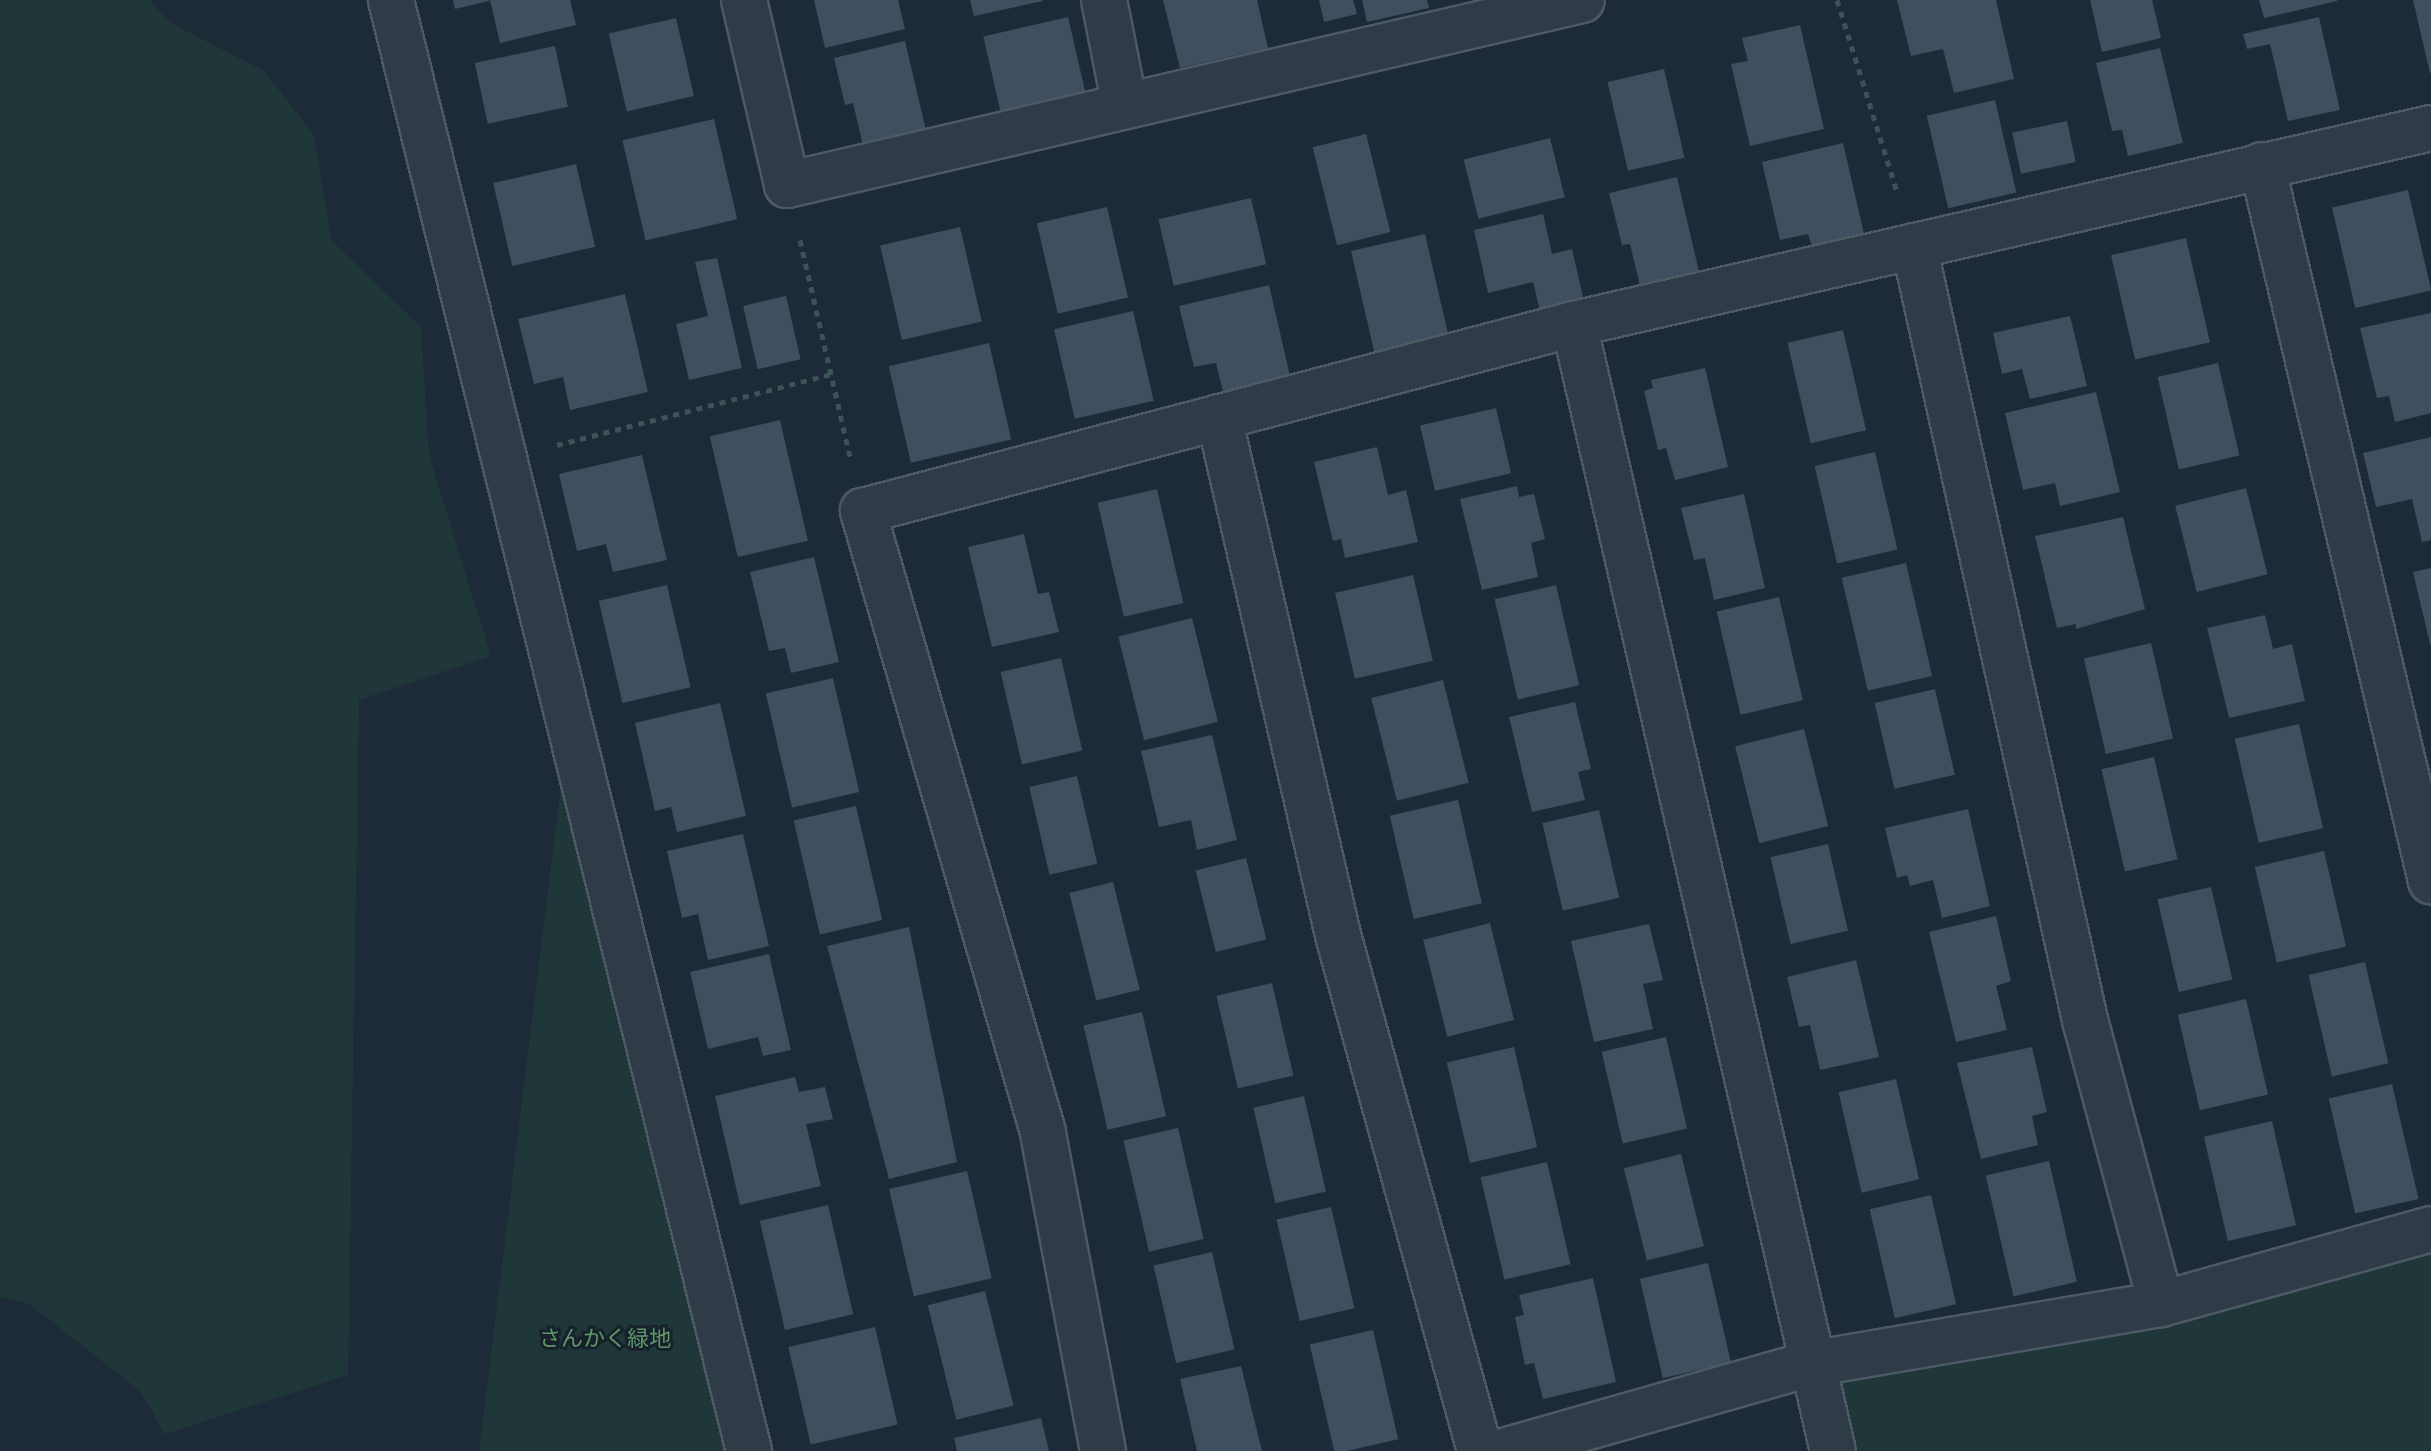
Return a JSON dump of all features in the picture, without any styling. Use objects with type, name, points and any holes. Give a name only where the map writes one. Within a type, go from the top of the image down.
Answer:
[{"type":"street","points":[[391,0],[749,1451]]},
{"type":"street","points":[[744,0],[787,185],[1125,106],[1477,12],[1582,0]]},
{"type":"street","points":[[1104,0],[1125,106]]},
{"type":"street","points":[[1103,1451],[1043,1132],[863,511],[1574,324],[2431,128]]},
{"type":"street","points":[[2262,165],[2431,881]]},
{"type":"street","points":[[1914,246],[2085,1020],[2161,1304]]},
{"type":"street","points":[[1574,324],[1810,1364],[1833,1451]]},
{"type":"street","points":[[1219,417],[1338,935],[1480,1451]]},
{"type":"street","points":[[1504,1451],[1810,1364],[2161,1304],[2431,1229]]},
{"type":"path","points":[[1837,0],[1914,246]]},
{"type":"path","points":[[787,185],[863,511]]},
{"type":"path","points":[[505,458],[831,374]]},
{"type":"green space","points":[[0,0],[150,0],[169,22],[263,70],[313,133],[332,241],[421,327],[429,455],[491,656],[359,700],[348,1375],[165,1434],[140,1391],[29,1304],[0,1297]]},
{"type":"green space","name":"さんかく緑地","points":[[569,719],[749,1451],[479,1451]]},
{"type":"green space","points":[[2431,1229],[2431,1451],[1833,1451],[1810,1364]]},
{"type":"building","points":[[453,0],[489,0],[489,1],[455,9]]},
{"type":"building","points":[[490,0],[570,0],[576,25],[500,43]]},
{"type":"building","points":[[814,0],[898,0],[905,29],[825,48]]},
{"type":"building","points":[[970,0],[1042,0],[1043,1],[974,16]]},
{"type":"building","points":[[1163,0],[1257,0],[1268,48],[1180,68]]},
{"type":"building","points":[[1319,0],[1353,0],[1357,14],[1324,22]]},
{"type":"building","points":[[1362,0],[1427,0],[1429,8],[1367,22]]},
{"type":"building","points":[[1897,0],[1996,0],[2014,79],[1954,93],[1943,49],[1911,56]]},
{"type":"building","points":[[2090,0],[2152,0],[2161,38],[2102,52]]},
{"type":"building","points":[[2259,0],[2337,0],[2337,1],[2264,18]]},
{"type":"building","points":[[2413,0],[2431,0],[2431,73],[2430,73]]},
{"type":"building","points":[[1068,17],[1088,102],[1003,121],[983,37]]},
{"type":"building","points":[[2319,17],[2340,110],[2288,121],[2270,44],[2247,49],[2243,34]]},
{"type":"building","points":[[676,18],[694,96],[627,111],[609,34]]},
{"type":"building","points":[[1800,25],[1824,129],[1750,146],[1731,64],[1748,61],[1742,38]]},
{"type":"building","points":[[905,41],[928,139],[865,154],[853,103],[845,105],[834,58]]},
{"type":"building","points":[[555,46],[568,107],[488,124],[475,63]]},
{"type":"building","points":[[2160,48],[2183,143],[2128,156],[2122,130],[2112,131],[2096,63]]},
{"type":"building","points":[[1664,69],[1684,158],[1628,171],[1607,82]]},
{"type":"building","points":[[1995,100],[2016,193],[1948,208],[1927,116]]},
{"type":"building","points":[[714,119],[737,219],[646,241],[622,140]]},
{"type":"building","points":[[2067,121],[2076,162],[2021,174],[2012,133]]},
{"type":"building","points":[[1366,134],[1390,232],[1337,245],[1313,147]]},
{"type":"building","points":[[1550,138],[1565,197],[1478,219],[1464,160]]},
{"type":"building","points":[[1843,143],[1864,234],[1812,246],[1808,234],[1780,240],[1762,162]]},
{"type":"building","points":[[576,164],[595,247],[512,266],[493,183]]},
{"type":"building","points":[[1677,177],[1700,276],[1641,290],[1630,244],[1622,245],[1609,193]]},
{"type":"building","points":[[2408,190],[2431,290],[2355,308],[2332,208]]},
{"type":"building","points":[[1251,198],[1266,264],[1174,286],[1158,219]]},
{"type":"building","points":[[1107,207],[1128,298],[1058,314],[1037,223]]},
{"type":"building","points":[[1543,214],[1552,254],[1572,249],[1585,306],[1541,315],[1533,282],[1488,293],[1474,230]]},
{"type":"building","points":[[960,227],[982,322],[902,340],[880,245]]},
{"type":"building","points":[[1425,234],[1449,338],[1375,355],[1351,251]]},
{"type":"building","points":[[2186,238],[2210,342],[2135,360],[2111,255]]},
{"type":"building","points":[[717,258],[742,368],[689,380],[676,324],[708,316],[695,262]]},
{"type":"building","points":[[1269,285],[1290,376],[1223,392],[1216,363],[1194,367],[1179,306]]},
{"type":"building","points":[[625,294],[648,392],[570,410],[563,377],[534,384],[518,319]]},
{"type":"building","points":[[786,296],[801,359],[758,369],[743,306]]},
{"type":"building","points":[[1133,311],[1154,401],[1075,419],[1054,329]]},
{"type":"building","points":[[2431,313],[2431,413],[2395,422],[2389,396],[2377,398],[2360,328]]},
{"type":"building","points":[[2070,316],[2087,386],[2030,399],[2022,369],[2002,374],[1993,333]]},
{"type":"building","points":[[1843,330],[1866,430],[1811,443],[1787,343]]},
{"type":"building","points":[[989,343],[1011,439],[911,463],[889,366]]},
{"type":"building","points":[[2218,363],[2239,456],[2179,470],[2158,377]]},
{"type":"building","points":[[1705,368],[1728,467],[1675,480],[1666,448],[1658,450],[1644,391],[1653,388],[1651,380]]},
{"type":"building","points":[[2096,392],[2120,492],[2060,506],[2055,483],[2023,490],[2005,413]]},
{"type":"building","points":[[1496,408],[1511,473],[1435,491],[1420,426]]},
{"type":"building","points":[[780,420],[808,541],[738,557],[710,436]]},
{"type":"building","points":[[2431,437],[2431,540],[2422,542],[2412,499],[2376,507],[2363,453]]},
{"type":"building","points":[[1377,447],[1388,495],[1406,490],[1418,542],[1345,558],[1341,539],[1333,541],[1314,462]]},
{"type":"building","points":[[1875,452],[1897,549],[1837,563],[1815,466]]},
{"type":"building","points":[[642,455],[667,560],[613,572],[606,544],[577,551],[559,474]]},
{"type":"building","points":[[1517,486],[1519,497],[1534,494],[1545,539],[1531,543],[1538,577],[1482,590],[1460,499]]},
{"type":"building","points":[[2246,488],[2268,574],[2197,592],[2175,506]]},
{"type":"building","points":[[1157,489],[1183,603],[1124,617],[1098,503]]},
{"type":"building","points":[[1744,494],[1765,588],[1714,600],[1705,558],[1694,560],[1681,508]]},
{"type":"building","points":[[2123,517],[2145,609],[2076,629],[2076,624],[2057,628],[2035,536]]},
{"type":"building","points":[[1024,534],[1038,594],[1049,592],[1059,632],[992,647],[968,547]]},
{"type":"building","points":[[814,557],[839,662],[791,673],[785,648],[769,651],[750,572]]},
{"type":"building","points":[[1906,563],[1932,676],[1868,691],[1842,578]]},
{"type":"building","points":[[2431,568],[2431,644],[2430,644],[2413,572]]},
{"type":"building","points":[[1413,575],[1433,661],[1355,679],[1335,593]]},
{"type":"building","points":[[667,585],[691,687],[622,703],[599,601]]},
{"type":"building","points":[[1556,585],[1579,685],[1518,700],[1495,599]]},
{"type":"building","points":[[1779,597],[1803,700],[1740,715],[1717,611]]},
{"type":"building","points":[[2265,615],[2273,649],[2292,644],[2305,701],[2229,718],[2207,628]]},
{"type":"building","points":[[1192,618],[1218,722],[1144,740],[1118,636]]},
{"type":"building","points":[[2151,643],[2173,738],[2106,754],[2084,659]]},
{"type":"building","points":[[1061,658],[1082,751],[1022,765],[1001,672]]},
{"type":"building","points":[[833,678],[859,792],[792,808],[766,694]]},
{"type":"building","points":[[1443,680],[1469,783],[1397,801],[1371,698]]},
{"type":"building","points":[[1935,689],[1955,775],[1894,789],[1875,703]]},
{"type":"building","points":[[1575,702],[1591,769],[1578,772],[1585,800],[1532,812],[1509,717]]},
{"type":"building","points":[[720,703],[746,816],[677,832],[671,807],[655,811],[635,723]]},
{"type":"building","points":[[2299,724],[2323,828],[2259,843],[2235,739]]},
{"type":"building","points":[[1804,729],[1828,826],[1759,843],[1735,746]]},
{"type":"building","points":[[1212,735],[1237,840],[1197,850],[1191,820],[1159,827],[1141,751]]},
{"type":"building","points":[[2154,757],[2178,859],[2125,871],[2101,769]]},
{"type":"building","points":[[1077,776],[1097,864],[1050,875],[1029,787]]},
{"type":"building","points":[[1458,800],[1482,903],[1414,919],[1390,816]]},
{"type":"building","points":[[856,806],[882,920],[820,934],[794,820]]},
{"type":"building","points":[[1968,809],[1990,906],[1942,918],[1933,880],[1910,886],[1907,875],[1897,878],[1885,828]]},
{"type":"building","points":[[1599,810],[1619,898],[1563,911],[1542,823]]},
{"type":"building","points":[[743,834],[769,946],[708,960],[698,914],[682,918],[667,851]]},
{"type":"building","points":[[1828,844],[1848,931],[1791,944],[1771,857]]},
{"type":"building","points":[[2324,851],[2346,946],[2277,962],[2255,867]]},
{"type":"building","points":[[1246,858],[1266,940],[1216,952],[1196,871]]},
{"type":"building","points":[[1113,882],[1140,990],[1096,1001],[1069,893]]},
{"type":"building","points":[[2211,887],[2232,980],[2179,992],[2157,899]]},
{"type":"building","points":[[1996,916],[2011,981],[1996,986],[2007,1030],[1956,1042],[1929,932]]},
{"type":"building","points":[[1490,923],[1514,1020],[1447,1037],[1423,940]]},
{"type":"building","points":[[1649,924],[1663,980],[1643,984],[1653,1029],[1594,1042],[1571,941]]},
{"type":"building","points":[[909,927],[957,1162],[889,1179],[827,946]]},
{"type":"building","points":[[769,954],[791,1050],[763,1056],[758,1037],[708,1049],[690,972]]},
{"type":"building","points":[[1856,960],[1879,1057],[1820,1070],[1810,1025],[1799,1027],[1787,977]]},
{"type":"building","points":[[2365,962],[2388,1063],[2332,1076],[2308,975]]},
{"type":"building","points":[[1272,983],[1293,1076],[1238,1088],[1216,996]]},
{"type":"building","points":[[2246,999],[2268,1094],[2200,1110],[2178,1015]]},
{"type":"building","points":[[1142,1012],[1166,1116],[1108,1130],[1084,1025]]},
{"type":"building","points":[[1666,1037],[1687,1129],[1623,1143],[1602,1052]]},
{"type":"building","points":[[1514,1047],[1537,1147],[1470,1163],[1447,1063]]},
{"type":"building","points":[[2032,1047],[2047,1112],[2032,1116],[2038,1145],[1981,1159],[1957,1063]]},
{"type":"building","points":[[795,1077],[799,1092],[825,1087],[833,1119],[806,1124],[821,1186],[740,1205],[715,1096]]},
{"type":"building","points":[[1896,1079],[1919,1179],[1862,1193],[1839,1092]]},
{"type":"building","points":[[2392,1084],[2419,1199],[2355,1214],[2329,1099]]},
{"type":"building","points":[[1304,1096],[1326,1191],[1275,1203],[1253,1108]]},
{"type":"building","points":[[2272,1121],[2296,1225],[2228,1241],[2204,1137]]},
{"type":"building","points":[[1178,1128],[1204,1239],[1149,1252],[1123,1141]]},
{"type":"building","points":[[1681,1154],[1704,1246],[1647,1260],[1624,1168]]},
{"type":"building","points":[[2049,1161],[2077,1282],[2014,1296],[1986,1176]]},
{"type":"building","points":[[1547,1162],[1571,1264],[1504,1280],[1481,1177]]},
{"type":"building","points":[[967,1171],[992,1278],[914,1296],[889,1189]]},
{"type":"building","points":[[1931,1195],[1956,1304],[1895,1318],[1870,1209]]},
{"type":"building","points":[[828,1205],[853,1314],[785,1330],[760,1221]]},
{"type":"building","points":[[1331,1207],[1354,1308],[1300,1321],[1276,1220]]},
{"type":"building","points":[[1212,1252],[1234,1349],[1176,1363],[1154,1265]]},
{"type":"building","points":[[1708,1263],[1731,1362],[1663,1378],[1640,1279]]},
{"type":"building","points":[[1593,1278],[1616,1382],[1543,1399],[1534,1363],[1525,1365],[1515,1317],[1524,1315],[1519,1295]]},
{"type":"building","points":[[985,1291],[1014,1405],[956,1420],[928,1305]]},
{"type":"building","points":[[875,1327],[897,1424],[811,1444],[788,1347]]},
{"type":"building","points":[[1373,1330],[1398,1439],[1334,1451],[1310,1345]]},
{"type":"building","points":[[1241,1366],[1262,1451],[1197,1451],[1180,1379]]},
{"type":"building","points":[[1041,1418],[1049,1451],[957,1451],[954,1438]]}]
